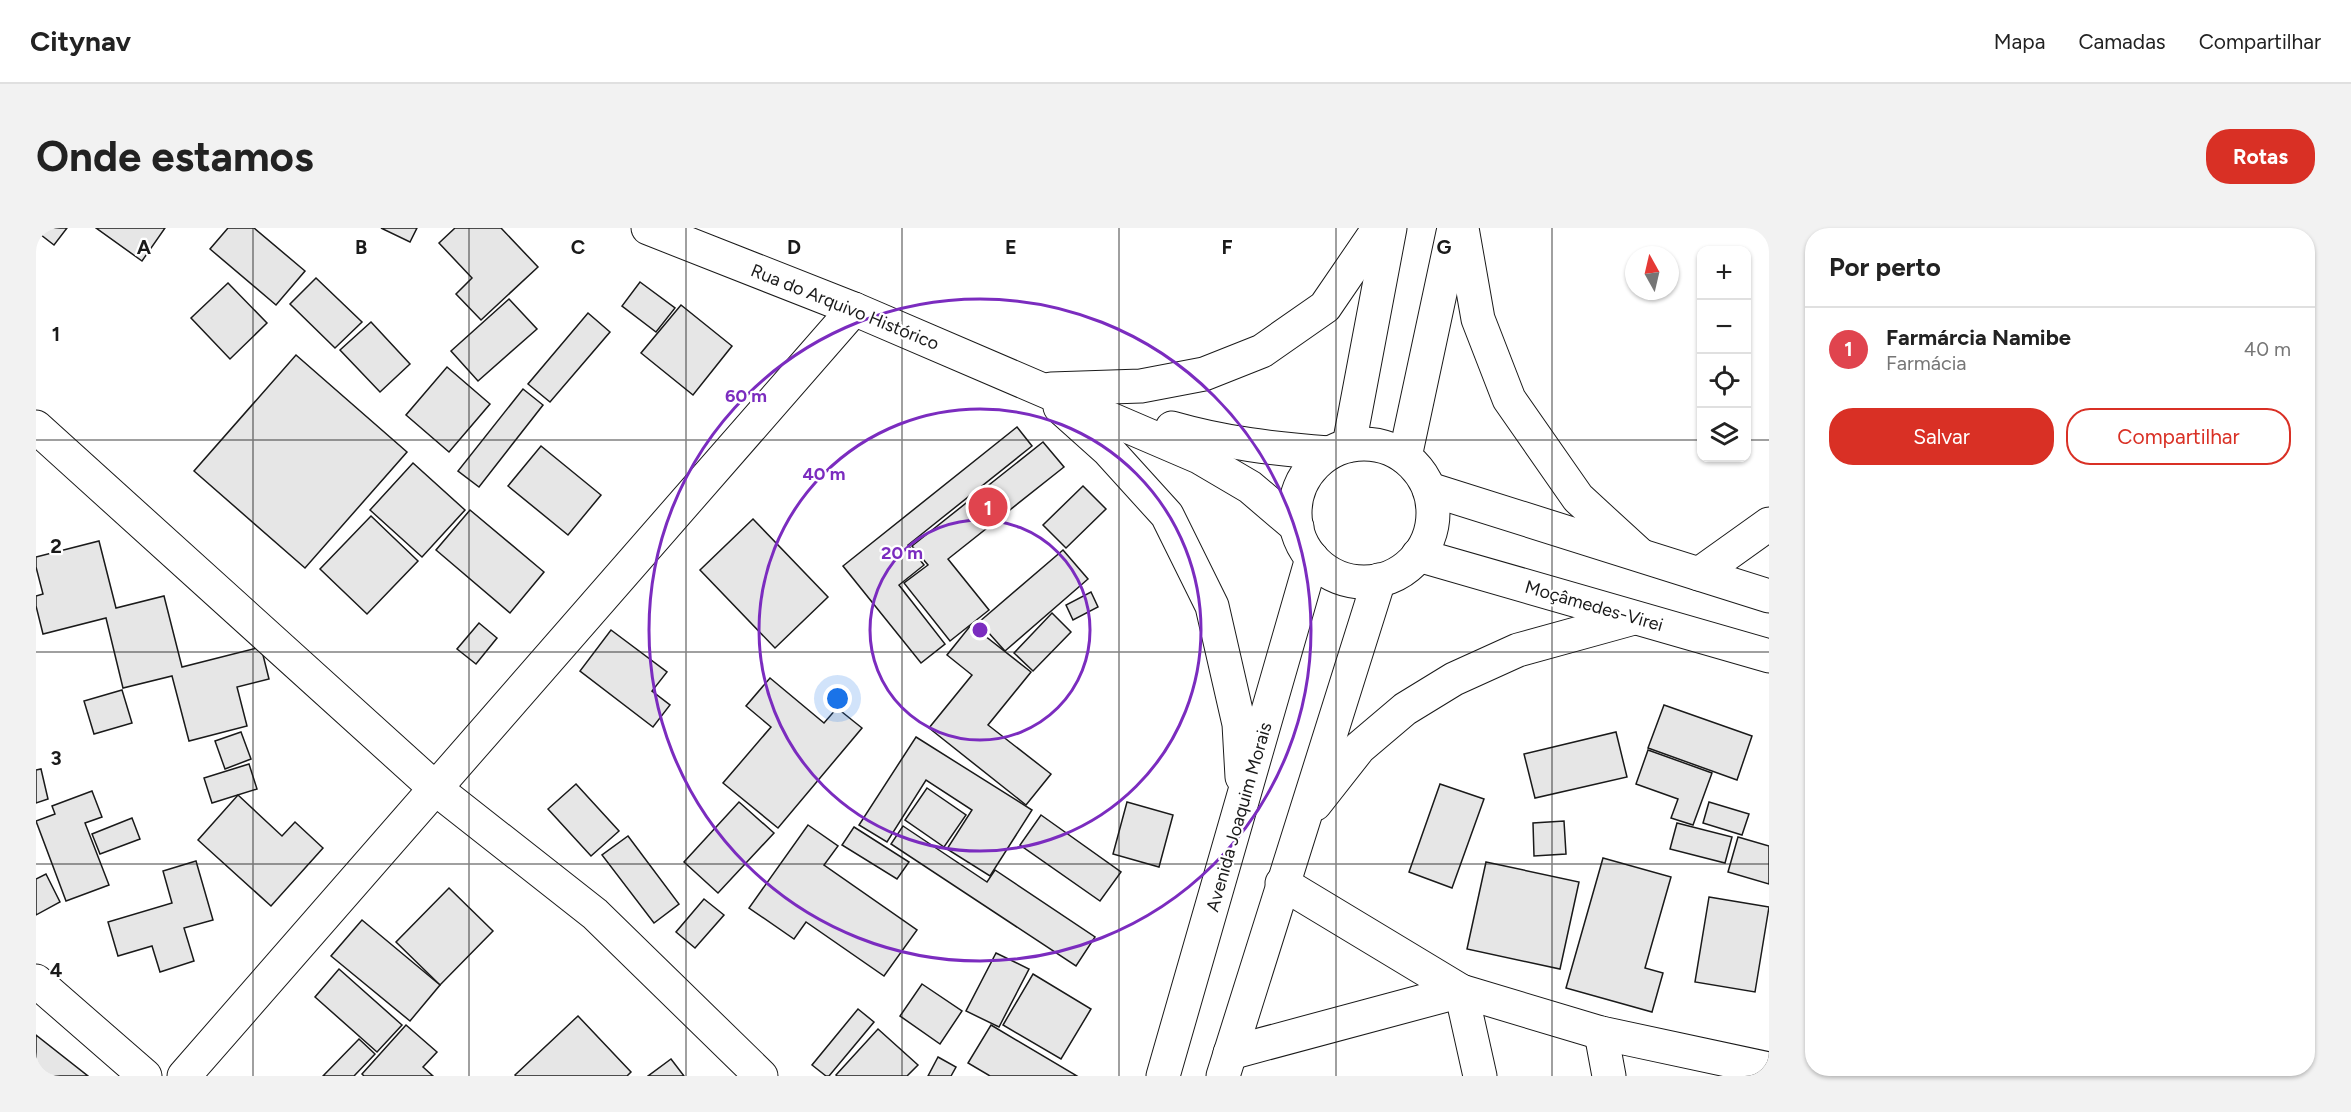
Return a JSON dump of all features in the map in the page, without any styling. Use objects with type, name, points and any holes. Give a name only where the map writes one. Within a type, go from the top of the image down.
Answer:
[{"type":"street","name":"Rua do Arquivo Histórico","points":[[648,228],[854,309],[1041,390]]},
{"type":"street","points":[[1041,390],[1141,386],[1204,374],[1262,351],[1325,307],[1379,228]]},
{"type":"street","points":[[1041,390],[1210,439],[1268,448],[1339,449],[1368,444],[1388,448],[1405,457],[1420,471],[1430,489],[1433,512],[1430,534],[1418,555],[1401,571],[1379,580],[1359,581],[1340,577],[1323,568],[1304,547],[1297,527],[1295,505],[1301,485],[1313,466],[1339,449],[1390,228]]},
{"type":"street","points":[[1405,457],[1455,228]]},
{"type":"street","points":[[1462,228],[1478,319],[1509,399],[1578,498],[1639,554]]},
{"type":"street","points":[[184,1076],[854,309]]},
{"type":"street","points":[[1041,390],[1199,457],[1250,488],[1297,527]]},
{"type":"street","points":[[1041,390],[1108,450],[1167,515],[1212,606],[1239,724],[1243,805]]},
{"type":"street","points":[[36,427],[436,789],[595,914],[761,1076]]},
{"type":"street","points":[[1430,489],[1769,596]]},
{"type":"street","points":[[1699,574],[1769,524]]},
{"type":"street","name":"Moçâmedes-Virei","points":[[1418,555],[1769,657]]},
{"type":"street","name":"Avenida Joaquim Morais","points":[[1163,1076],[1243,805],[1312,558]]},
{"type":"street","points":[[1226,1065],[1379,580]]},
{"type":"street","points":[[1303,819],[1359,748],[1405,709],[1454,679],[1518,650],[1634,618]]},
{"type":"street","points":[[1282,883],[1461,991],[1601,1033],[1751,1069]]},
{"type":"street","points":[[36,981],[145,1076]]},
{"type":"street","points":[[1226,1065],[1461,991]]},
{"type":"street","points":[[1461,991],[1480,1076]]},
{"type":"street","points":[[1601,1033],[1609,1076]]},
{"type":"building","points":[[36,228],[67,228],[54,245],[36,231]]},
{"type":"building","points":[[96,228],[165,228],[142,261]]},
{"type":"building","points":[[228,228],[254,228],[305,271],[276,305],[210,249]]},
{"type":"building","points":[[381,228],[417,228],[410,242]]},
{"type":"building","points":[[455,228],[501,228],[538,267],[481,320],[456,294],[472,278],[439,243]]},
{"type":"building","points":[[316,278],[362,322],[335,348],[290,304]]},
{"type":"building","points":[[640,282],[675,308],[656,332],[622,306]]},
{"type":"building","points":[[228,283],[267,323],[230,359],[191,318]]},
{"type":"building","points":[[509,299],[537,329],[478,381],[451,351]]},
{"type":"building","points":[[681,305],[732,346],[693,395],[641,353]]},
{"type":"building","points":[[588,313],[610,332],[550,402],[528,384]]},
{"type":"building","points":[[371,322],[410,364],[380,392],[340,350]]},
{"type":"building","points":[[296,355],[407,452],[305,568],[194,471]]},
{"type":"building","points":[[447,367],[490,404],[449,452],[406,415]]},
{"type":"building","points":[[523,389],[543,405],[479,487],[458,471]]},
{"type":"building","points":[[1017,427],[1032,446],[908,545],[924,565],[899,585],[945,644],[921,663],[843,566]]},
{"type":"building","points":[[1043,442],[1064,467],[948,559],[989,610],[950,641],[904,583],[928,565],[912,546]]},
{"type":"building","points":[[541,446],[601,495],[568,535],[508,486]]},
{"type":"building","points":[[413,463],[465,510],[422,557],[370,510]]},
{"type":"building","points":[[1083,486],[1106,509],[1066,548],[1043,525]]},
{"type":"building","points":[[470,510],[544,572],[510,613],[436,550]]},
{"type":"building","points":[[371,516],[418,561],[367,614],[320,569]]},
{"type":"building","points":[[753,519],[828,597],[775,648],[700,570]]},
{"type":"building","points":[[99,541],[116,608],[164,596],[182,667],[261,647],[269,679],[237,687],[247,726],[189,741],[172,676],[123,688],[106,618],[43,634],[36,606],[36,596],[43,594],[36,567],[36,557]]},
{"type":"building","points":[[1063,550],[1088,579],[1005,651],[979,622]]},
{"type":"building","points":[[1091,592],[1098,607],[1073,620],[1066,605]]},
{"type":"building","points":[[1052,613],[1071,632],[1033,671],[1014,653]]},
{"type":"building","points":[[479,623],[497,638],[476,664],[457,649]]},
{"type":"building","points":[[971,625],[1031,672],[988,725],[1051,774],[1026,805],[929,728],[972,675],[947,655]]},
{"type":"building","points":[[611,630],[667,672],[652,691],[670,705],[653,727],[580,671]]},
{"type":"building","points":[[770,678],[824,723],[837,708],[862,728],[778,828],[723,783],[771,727],[746,706]]},
{"type":"building","points":[[122,690],[132,723],[94,734],[84,701]]},
{"type":"building","points":[[1664,705],[1752,736],[1737,780],[1648,748]]},
{"type":"building","points":[[241,732],[251,759],[225,769],[215,741]]},
{"type":"building","points":[[1616,732],[1627,777],[1535,798],[1524,754]]},
{"type":"building","points":[[916,737],[1032,810],[990,876],[947,849],[972,810],[926,780],[887,842],[859,825]]},
{"type":"building","points":[[1648,750],[1712,773],[1693,825],[1671,818],[1678,799],[1636,784]]},
{"type":"building","points":[[249,764],[257,789],[212,803],[204,778]]},
{"type":"building","points":[[41,769],[48,799],[36,803],[36,770]]},
{"type":"building","points":[[576,784],[619,831],[591,856],[548,809]]},
{"type":"building","points":[[1440,784],[1484,799],[1452,888],[1409,872]]},
{"type":"building","points":[[927,788],[966,815],[944,847],[905,820]]},
{"type":"building","points":[[92,791],[102,817],[85,823],[109,885],[66,901],[36,821],[55,814],[52,806]]},
{"type":"building","points":[[238,795],[282,836],[295,822],[323,848],[271,906],[198,840]]},
{"type":"building","points":[[739,802],[774,833],[718,893],[684,862]]},
{"type":"building","points":[[1127,802],[1173,815],[1159,867],[1113,854]]},
{"type":"building","points":[[1709,802],[1749,814],[1742,835],[1703,823]]},
{"type":"building","points":[[1041,815],[1121,872],[1100,901],[1020,845]]},
{"type":"building","points":[[132,818],[140,839],[100,854],[92,834]]},
{"type":"building","points":[[1564,821],[1566,854],[1534,856],[1533,823]]},
{"type":"building","points":[[1677,823],[1732,837],[1725,863],[1670,849]]},
{"type":"building","points":[[808,825],[838,846],[824,865],[917,930],[884,976],[806,922],[794,939],[749,908]]},
{"type":"building","points":[[903,826],[987,882],[995,870],[1095,937],[1076,966],[891,844]]},
{"type":"building","points":[[854,827],[909,862],[897,879],[842,845]]},
{"type":"building","points":[[628,836],[679,904],[654,923],[602,855]]},
{"type":"building","points":[[1738,837],[1769,846],[1769,884],[1728,872]]},
{"type":"building","points":[[1603,858],[1671,877],[1645,968],[1663,973],[1652,1012],[1566,988]]},
{"type":"building","points":[[196,861],[213,920],[184,928],[194,961],[160,972],[152,946],[118,956],[108,922],[172,903],[163,871]]},
{"type":"building","points":[[1486,862],[1579,882],[1560,969],[1467,949]]},
{"type":"building","points":[[46,874],[60,902],[36,915],[36,879]]},
{"type":"building","points":[[449,888],[493,931],[440,985],[396,942]]},
{"type":"building","points":[[1709,897],[1769,907],[1755,992],[1695,982]]},
{"type":"building","points":[[704,899],[724,915],[695,948],[676,932]]},
{"type":"building","points":[[362,920],[440,985],[410,1021],[331,956]]},
{"type":"building","points":[[996,953],[1029,969],[999,1027],[966,1011]]},
{"type":"building","points":[[339,969],[402,1025],[377,1052],[315,997]]},
{"type":"building","points":[[1033,974],[1091,1009],[1061,1059],[1003,1025]]},
{"type":"building","points":[[922,984],[962,1011],[940,1044],[900,1016]]},
{"type":"building","points":[[858,1009],[874,1022],[829,1076],[826,1076],[812,1065]]},
{"type":"building","points":[[578,1016],[631,1072],[627,1076],[515,1075]]},
{"type":"building","points":[[406,1025],[437,1052],[423,1067],[433,1076],[364,1076],[362,1074]]},
{"type":"building","points":[[991,1025],[1077,1076],[990,1076],[968,1063]]},
{"type":"building","points":[[878,1029],[918,1065],[907,1076],[837,1076],[836,1075]]},
{"type":"building","points":[[36,1035],[88,1076],[36,1076]]},
{"type":"building","points":[[359,1039],[375,1054],[354,1076],[323,1076]]},
{"type":"building","points":[[938,1057],[956,1067],[951,1076],[928,1076]]},
{"type":"building","points":[[671,1059],[684,1076],[648,1076]]},
{"type":"place","name":"Farmárcia Namibe","points":[[988,507]]}]
